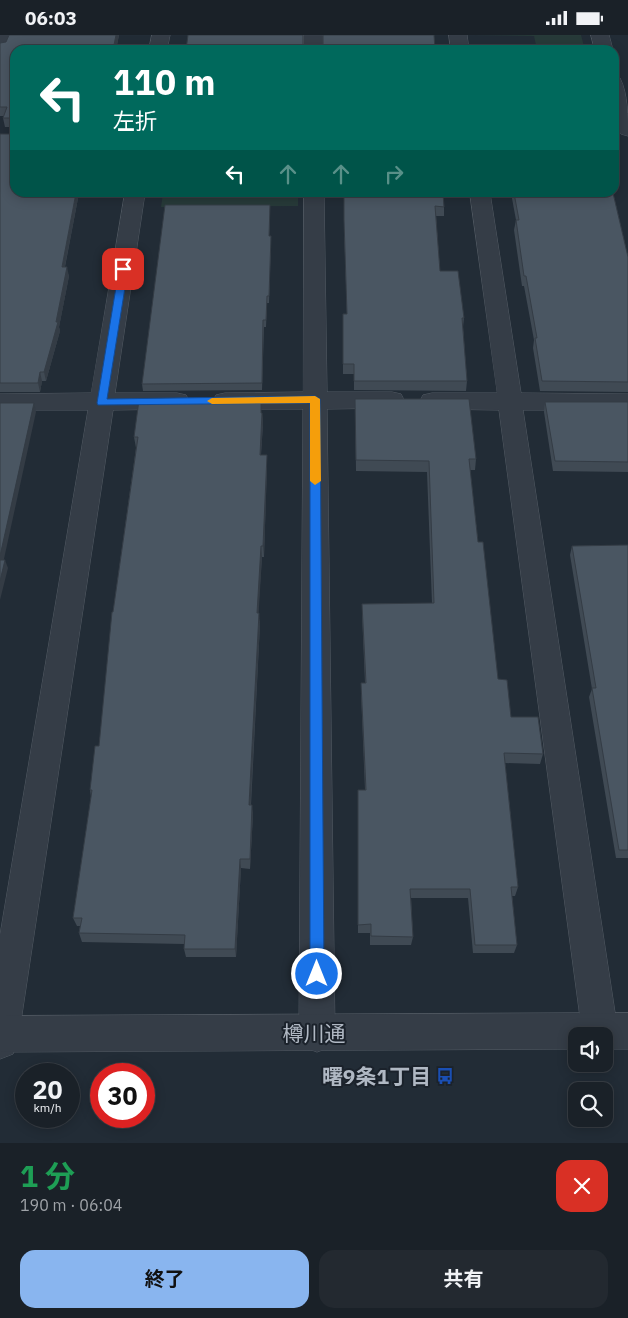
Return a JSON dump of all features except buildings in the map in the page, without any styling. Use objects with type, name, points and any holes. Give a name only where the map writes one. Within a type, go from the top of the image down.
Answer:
[{"type":"street","points":[[0,46],[4,35]]},
{"type":"street","points":[[619,99],[628,130]]},
{"type":"street","points":[[0,1036],[135,197]]},
{"type":"street","points":[[314,197],[317,1034]]},
{"type":"street","points":[[481,197],[510,402],[614,1031]]},
{"type":"street","points":[[0,402],[102,403],[315,399],[628,402]]},
{"type":"street","name":"樽川通","points":[[0,1036],[614,1031]]},
{"type":"green space","points":[[472,35],[581,35],[584,45],[536,45],[534,36]]},
{"type":"green space","points":[[162,197],[298,197],[298,206],[161,207]]},
{"type":"slow traffic","points":[[212,401],[315,399],[315,481]]},
{"type":"place","name":"曙9条1丁目","points":[[445,1076]]},
{"type":"route","points":[[123,269],[102,403],[315,399],[317,974]]}]
